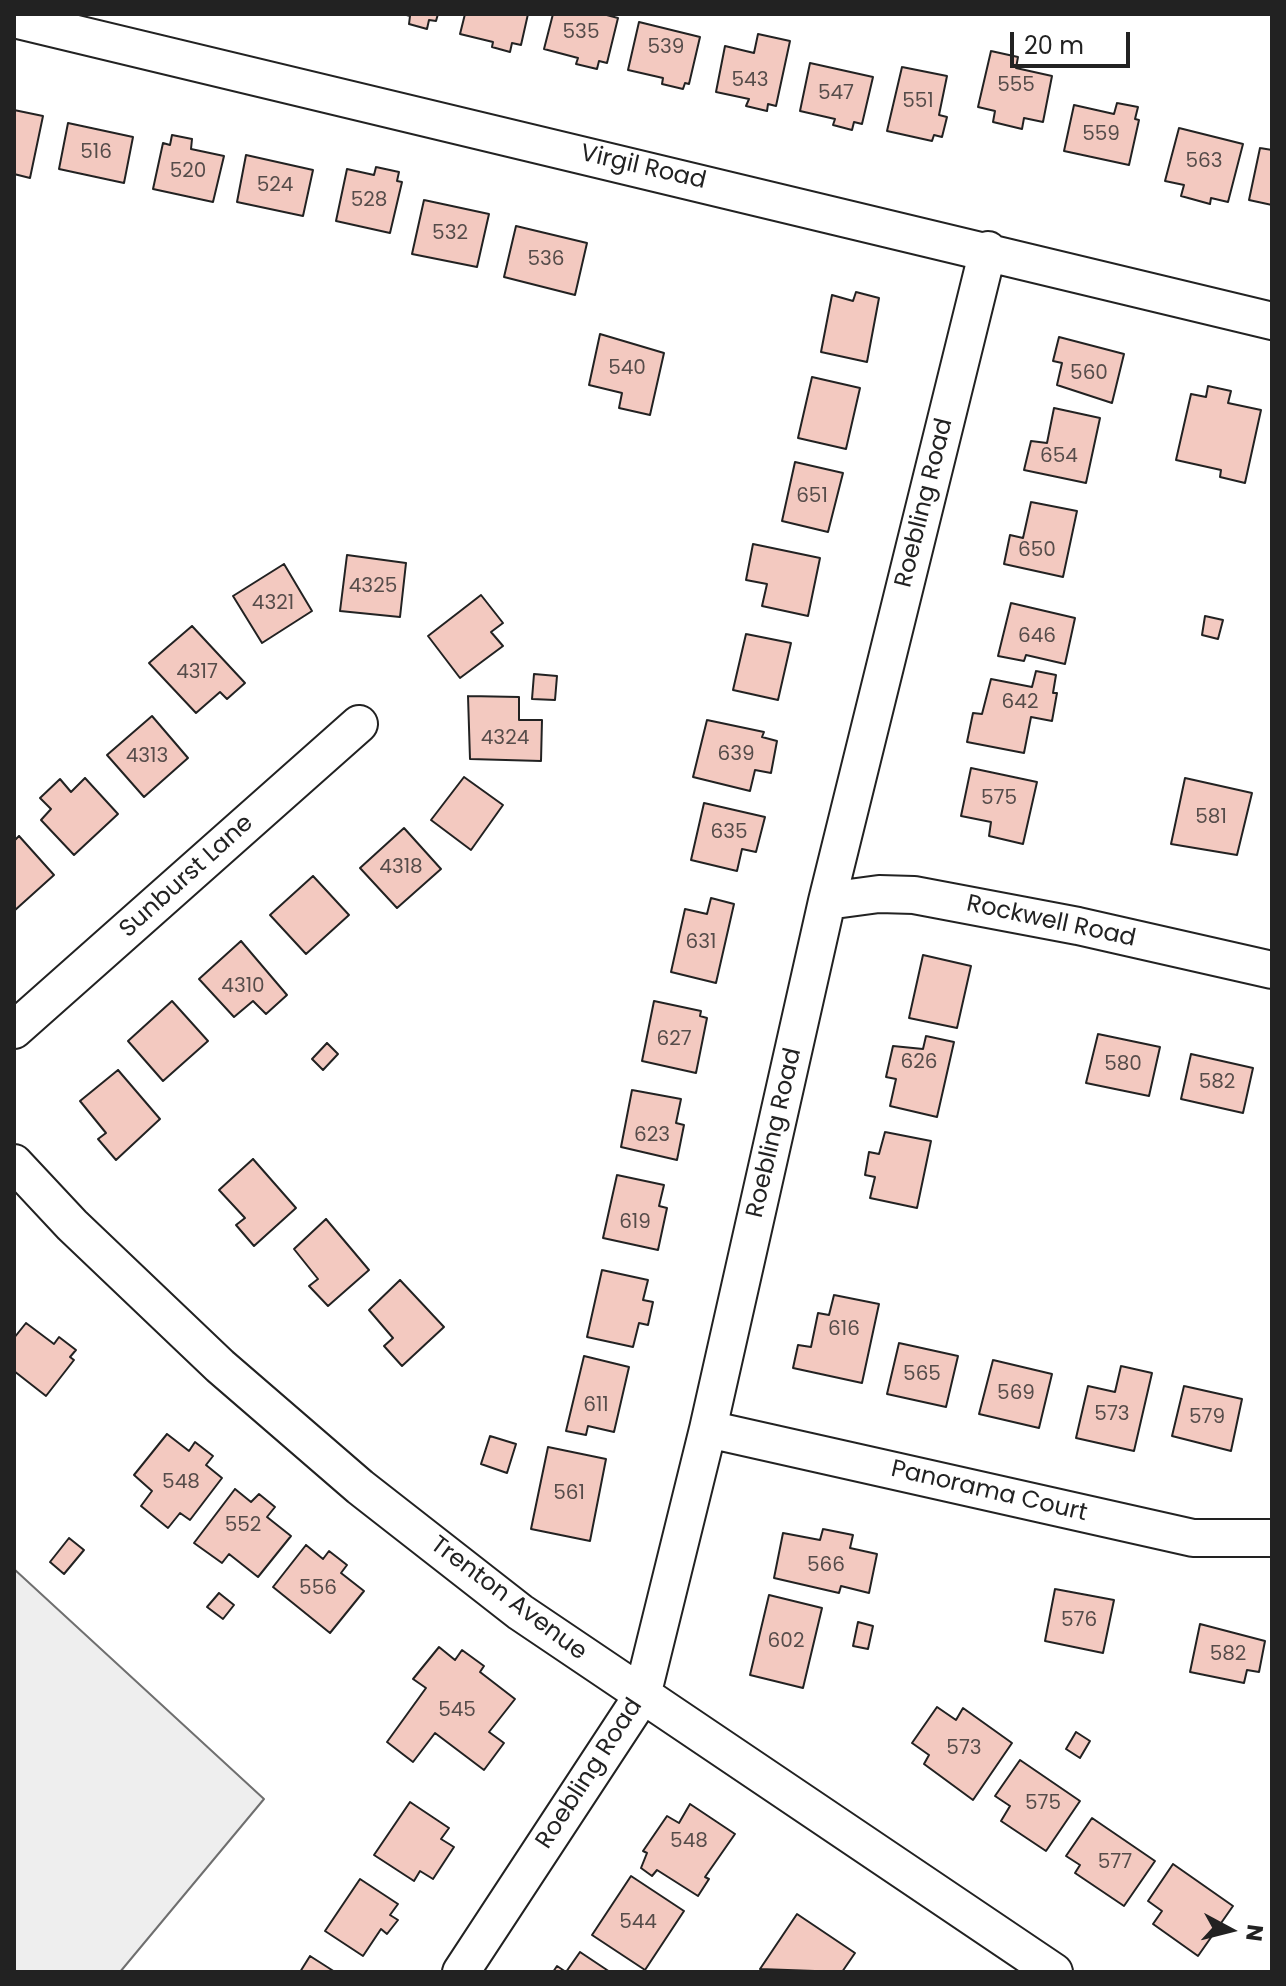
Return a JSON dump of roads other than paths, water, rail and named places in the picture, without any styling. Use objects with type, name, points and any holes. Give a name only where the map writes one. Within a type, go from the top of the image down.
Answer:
[{"type":"street","name":"Virgil Road","points":[[14,19],[988,250],[1272,321]]},
{"type":"street","name":"Roebling Road","points":[[461,1972],[642,1696],[708,1429],[827,901],[988,250]]},
{"type":"street","name":"Sunburst Lane","points":[[14,1030],[359,724]]},
{"type":"street","name":"Rockwell Road","points":[[827,901],[879,894],[914,895],[1078,926],[1272,970]]},
{"type":"street","name":"Trenton Avenue","points":[[14,1163],[72,1225],[220,1366],[360,1487],[520,1612],[1054,1972]]},
{"type":"street","name":"Panorama Court","points":[[708,1429],[1193,1538],[1272,1538]]}]
